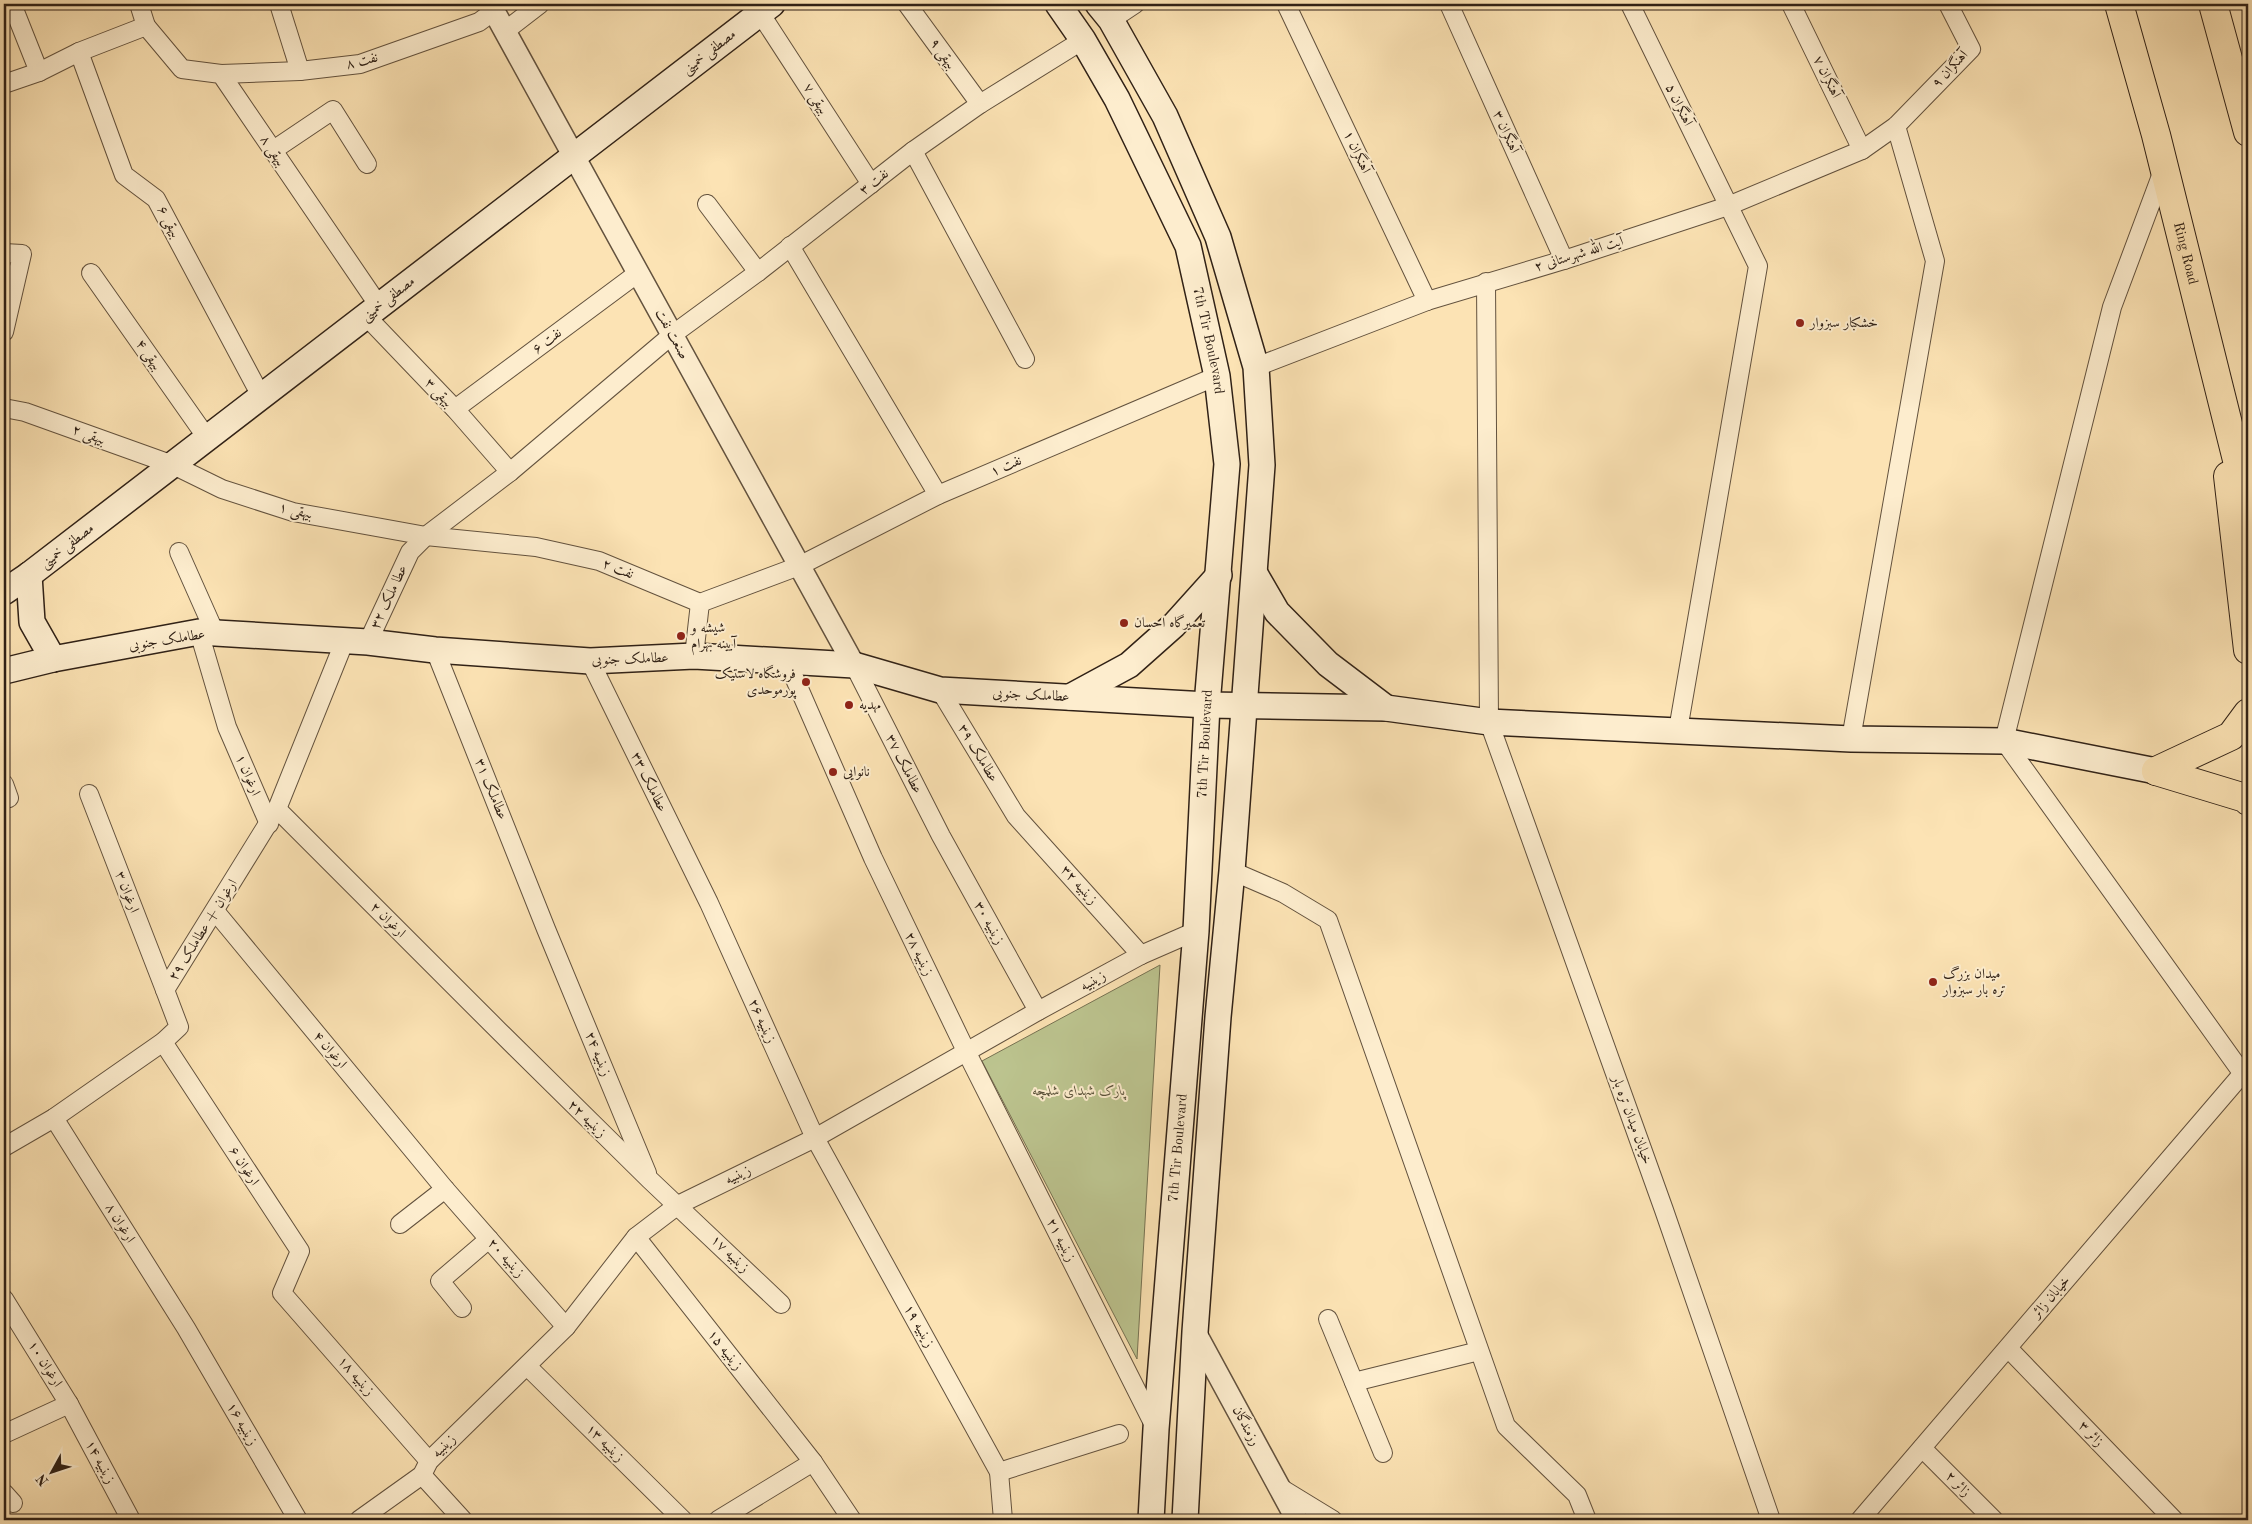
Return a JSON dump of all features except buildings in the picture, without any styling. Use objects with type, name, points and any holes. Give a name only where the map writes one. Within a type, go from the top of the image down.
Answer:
[{"type":"highway","name":"Ring Road","points":[[2119,4],[2164,167],[2248,504]]},
{"type":"highway","points":[[2213,4],[2248,132]]},
{"type":"highway","points":[[2216,373],[2248,650]]},
{"type":"highway","points":[[2156,770],[2231,736],[2248,713]]},
{"type":"highway","points":[[2156,770],[2213,786],[2245,798],[2248,801]]},
{"type":"main road","name":"7th Tir Boulevard","points":[[1058,4],[1083,40],[1116,99],[1188,246],[1217,376],[1227,464],[1207,706],[1196,930],[1156,1429],[1151,1520]]},
{"type":"main road","name":"مصطفی خمینی","points":[[4,592],[29,575],[766,8]]},
{"type":"main road","points":[[1104,12],[1165,116],[1218,237],[1256,367],[1262,465],[1232,871],[1218,1017],[1196,1332],[1186,1520]]},
{"type":"main road","points":[[1227,464],[1262,465]]},
{"type":"main road","points":[[1255,574],[1277,612],[1322,658],[1386,708]]},
{"type":"main road","points":[[29,575],[32,622],[52,659]]},
{"type":"main road","points":[[1070,697],[1129,665],[1174,625],[1219,575]]},
{"type":"main road","name":"عطاملک جنوبی","points":[[52,659],[207,632],[357,641],[435,650],[590,660],[694,656],[854,665],[940,690],[1207,706],[1386,708],[1489,722],[1851,739],[2004,741],[2156,770]]},
{"type":"main road","points":[[4,665],[52,659]]},
{"type":"main road","points":[[4,671],[52,659]]},
{"type":"main road","points":[[1189,1015],[1218,1017]]},
{"type":"street","points":[[12,4],[39,72]]},
{"type":"street","points":[[139,4],[146,26],[182,69],[221,74]]},
{"type":"street","points":[[279,4],[300,72]]},
{"type":"street","points":[[505,31],[540,4]]},
{"type":"street","name":"بیهقی ۹","points":[[907,4],[980,104]]},
{"type":"street","points":[[1104,12],[1135,4]]},
{"type":"street","name":"آهنگران ۱","points":[[1286,4],[1427,301]]},
{"type":"street","name":"آهنگران ۳","points":[[1449,4],[1564,260]]},
{"type":"street","name":"آهنگران ۵","points":[[1630,4],[1758,266],[1678,730]]},
{"type":"street","name":"آهنگران ۷","points":[[1791,4],[1862,150]]},
{"type":"street","name":"آهنگران ۹","points":[[1896,126],[1970,49],[1948,4]]},
{"type":"street","name":"نفت ۸","points":[[221,74],[300,72],[360,64],[479,22],[492,7]]},
{"type":"street","name":"صنعت نفت","points":[[492,7],[854,665]]},
{"type":"street","name":"بیهقی ۷","points":[[766,8],[871,184]]},
{"type":"street","points":[[4,84],[39,72],[79,52],[146,26]]},
{"type":"street","name":"نفت ۳","points":[[510,472],[672,335],[758,272],[913,151],[980,104],[1083,40]]},
{"type":"street","name":"بیهقی ۶","points":[[79,52],[124,175],[156,199],[262,396]]},
{"type":"street","name":"بیهقی ۸","points":[[221,74],[272,151],[372,311]]},
{"type":"street","points":[[272,151],[333,110],[367,164]]},
{"type":"street","points":[[1851,739],[1935,262],[1896,126]]},
{"type":"street","name":"آیت الله شهرستانی ۲","points":[[1256,367],[1427,301],[1564,260],[1728,206],[1862,150],[1896,126]]},
{"type":"street","points":[[913,151],[1025,359]]},
{"type":"street","points":[[2164,167],[2112,307],[2004,741],[2246,1077]]},
{"type":"street","points":[[707,204],[758,272]]},
{"type":"street","points":[[790,246],[938,495]]},
{"type":"street","points":[[4,252],[22,254],[4,332]]},
{"type":"street","name":"بیهقی ۴","points":[[91,272],[207,438]]},
{"type":"street","name":"نفت ۶","points":[[455,409],[638,273]]},
{"type":"street","name":"خیابان میدان تره بار","points":[[1486,282],[1489,722],[1664,1210],[1771,1520]]},
{"type":"street","name":"بیهقی ۳","points":[[372,311],[510,472]]},
{"type":"street","name":"نفت ۱","points":[[799,566],[938,495],[1217,376]]},
{"type":"street","name":"بیهقی ۲","points":[[4,408],[25,412],[172,465]]},
{"type":"street","name":"بیهقی ۱","points":[[172,465],[222,489],[293,512],[426,536]]},
{"type":"street","name":"عطا ملک ۳۲","points":[[357,641],[410,552],[426,536],[510,472]]},
{"type":"street","name":"نفت ۲","points":[[426,536],[536,547],[599,561],[700,603]]},
{"type":"street","name":"ارغوان ۱","points":[[179,552],[207,632],[228,727],[273,816]]},
{"type":"street","points":[[694,656],[700,603],[799,566]]},
{"type":"street","name":"ارغوان + عطاملک ۲۹","points":[[4,1147],[54,1118],[164,1042],[179,1027],[164,990],[273,816],[357,641]]},
{"type":"street","name":"عطاملک ۳۱","points":[[435,650],[546,928]]},
{"type":"street","name":"عطاملک ۳۳","points":[[590,660],[709,903]]},
{"type":"street","name":"زینبیه ۲۸","points":[[787,662],[873,858],[966,1051]]},
{"type":"street","name":"عطاملک ۳۷","points":[[854,665],[941,836]]},
{"type":"street","name":"عطاملک ۳۹","points":[[940,690],[1016,816]]},
{"type":"street","name":"ارغوان ۳","points":[[89,794],[164,990]]},
{"type":"street","name":"ارغوان ۲","points":[[273,816],[498,1031]]},
{"type":"street","name":"زینبیه ۳۲","points":[[1016,816],[1142,955]]},
{"type":"street","name":"زینبیه ۳۰","points":[[941,836],[1038,1011]]},
{"type":"street","points":[[1232,871],[1283,893],[1328,920],[1506,1426],[1577,1495],[1587,1520]]},
{"type":"street","name":"زینبیه ۲۶","points":[[709,903],[815,1138]]},
{"type":"street","name":"ارغوان ۴","points":[[215,910],[445,1190]]},
{"type":"street","name":"زینبیه ۲۴","points":[[546,928],[650,1180]]},
{"type":"street","name":"زینبیه","points":[[360,1520],[425,1468],[528,1366],[566,1326],[636,1237],[678,1204],[815,1138],[1038,1011],[1142,955],[1196,930]]},
{"type":"street","name":"زینبیه ۲۲","points":[[498,1031],[650,1180],[678,1204]]},
{"type":"street","name":"ارغوان ۶","points":[[164,1042],[300,1251],[282,1293]]},
{"type":"street","name":"زینبیه ۲۱","points":[[966,1051],[1156,1429]]},
{"type":"street","name":"خیابان زائر","points":[[1860,1520],[2246,1077]]},
{"type":"street","name":"ارغوان ۸","points":[[54,1118],[186,1328]]},
{"type":"street","name":"زینبیه ۱۹","points":[[815,1138],[999,1472],[1003,1520]]},
{"type":"street","points":[[400,1224],[445,1190]]},
{"type":"street","name":"زینبیه ۲۰","points":[[445,1190],[566,1326]]},
{"type":"street","name":"زینبیه ۱۷","points":[[678,1204],[781,1304]]},
{"type":"street","name":"زینبیه ۱۵","points":[[636,1237],[813,1462],[852,1520]]},
{"type":"street","points":[[462,1308],[440,1281],[489,1239]]},
{"type":"street","name":"زینبیه ۱۸","points":[[282,1293],[425,1468],[462,1520]]},
{"type":"street","name":"ارغوان ۱۰","points":[[4,1299],[69,1404]]},
{"type":"street","points":[[1328,1318],[1383,1453]]},
{"type":"street","name":"زینبیه ۱۶","points":[[186,1328],[298,1520]]},
{"type":"street","name":"رزمندگان","points":[[1196,1332],[1297,1520]]},
{"type":"street","name":"زائر ۳","points":[[2008,1348],[2174,1520]]},
{"type":"street","points":[[1354,1382],[1479,1351]]},
{"type":"street","name":"زینبیه ۱۳","points":[[528,1366],[683,1520]]},
{"type":"street","points":[[4,1434],[69,1404]]},
{"type":"street","name":"زینبیه ۱۴","points":[[69,1404],[131,1520]]},
{"type":"street","points":[[999,1472],[1119,1434]]},
{"type":"street","name":"زائر ۲","points":[[1922,1448],[1994,1520]]},
{"type":"street","points":[[718,1520],[813,1462]]},
{"type":"street","points":[[1279,1487],[1333,1520]]},
{"type":"green space","name":"پارک شهدای شلمچه","points":[[1160,965],[1137,1359],[982,1061]]},
{"type":"place","name":"خشکبار سبزوار","points":[[1800,323]]},
{"type":"place","name":"تعمیرگاه احسان","points":[[1124,623]]},
{"type":"place","name":"شیشه و آیینه بهرام","points":[[681,636]]},
{"type":"place","name":"فروشگاه لاستیک پورموحدی","points":[[806,682]]},
{"type":"place","name":"مهدیه","points":[[849,705]]},
{"type":"place","name":"نانوایی","points":[[833,772]]},
{"type":"place","name":"میدان بزرگ تره بار سبزوار","points":[[1933,982]]}]
